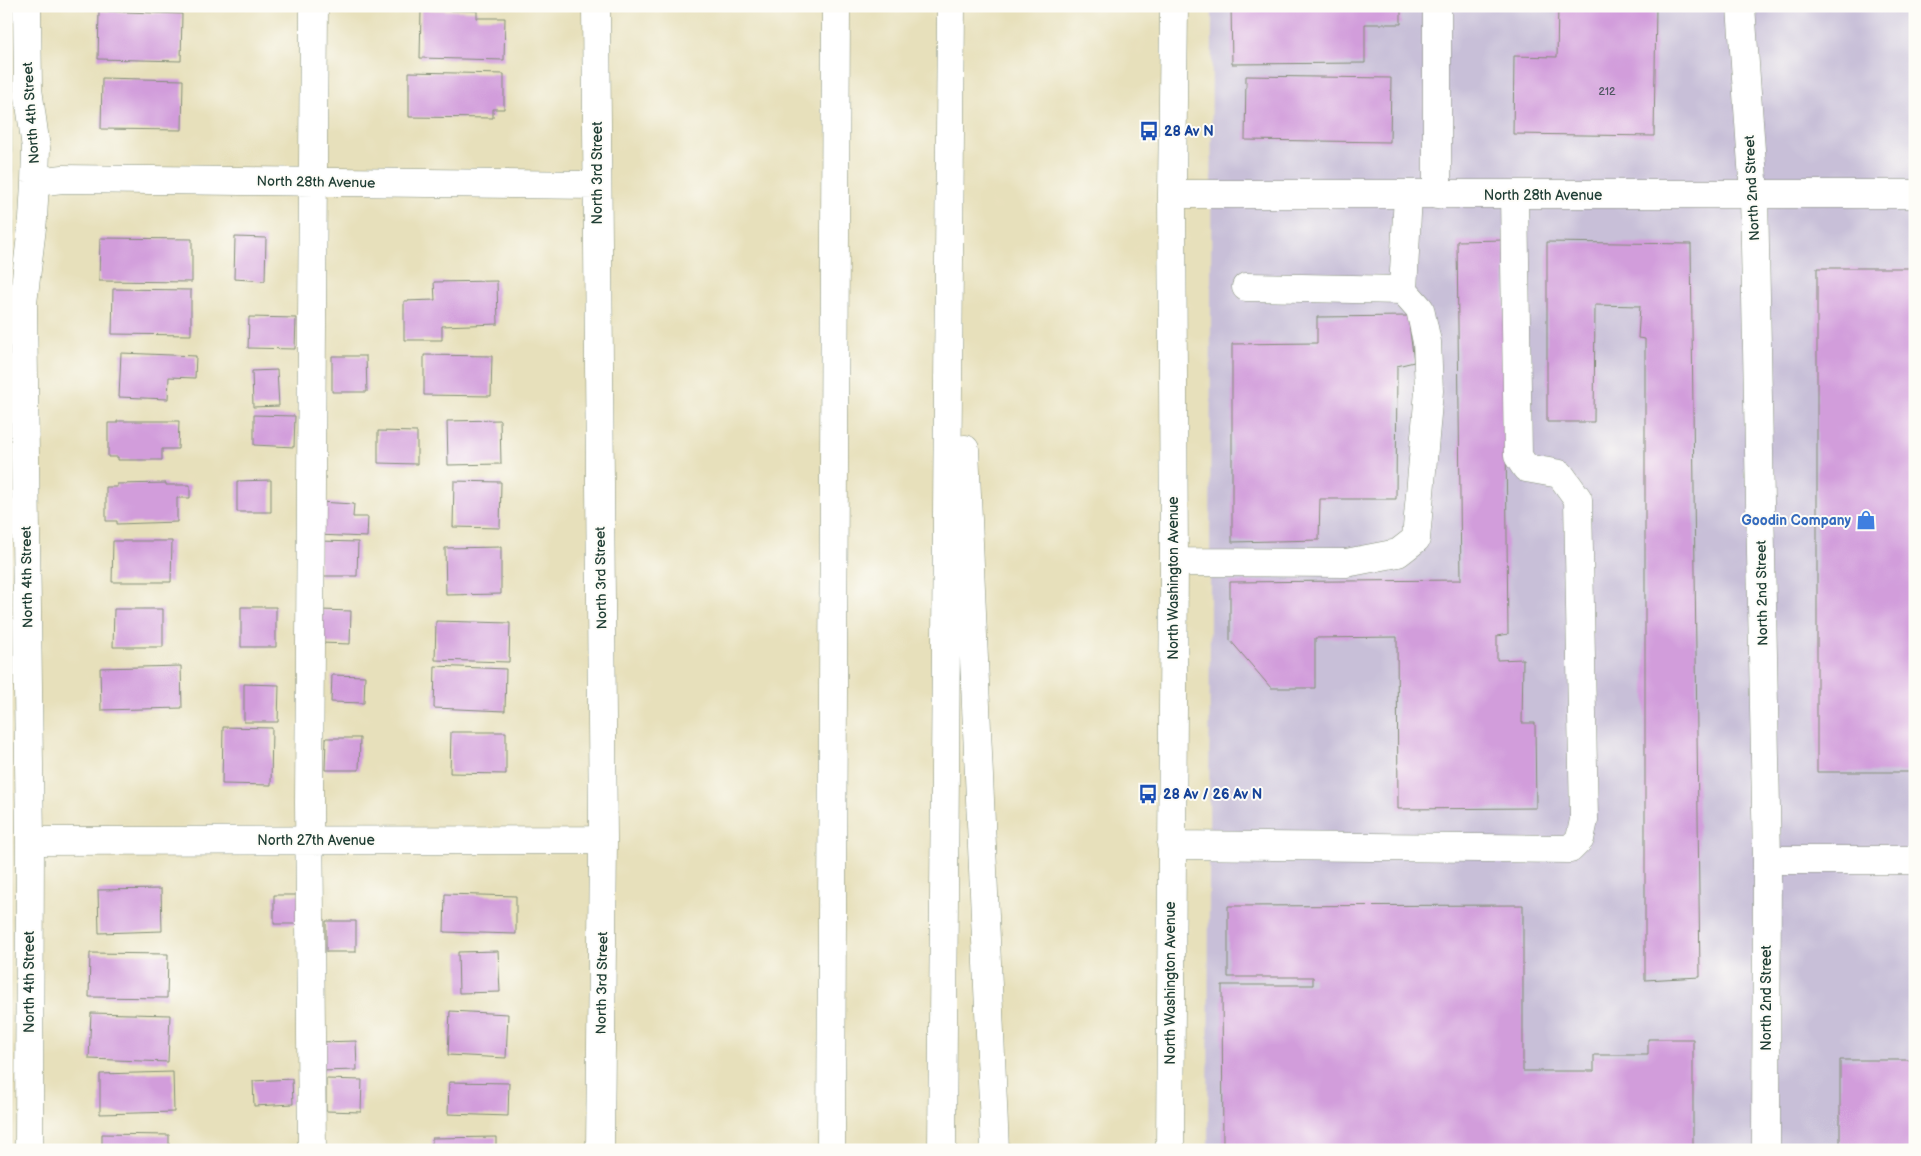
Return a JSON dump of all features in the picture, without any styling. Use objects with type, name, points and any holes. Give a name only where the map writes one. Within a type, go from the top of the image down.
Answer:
[{"type":"main road","name":"North 4th Street","points":[[27,6],[28,89],[36,148],[35,182],[23,303],[30,841],[29,1150]]},
{"type":"main road","points":[[312,1150],[309,840],[314,6]]},
{"type":"main road","name":"North 3rd Street","points":[[596,6],[603,840],[600,1150]]},
{"type":"main road","points":[[830,1148],[836,6]]},
{"type":"main road","points":[[942,1150],[951,6]]},
{"type":"main road","name":"North Washington Avenue","points":[[1170,1150],[1174,562],[1172,194],[1174,6]]},
{"type":"main road","points":[[1436,6],[1438,195]]},
{"type":"main road","name":"North 2nd Street","points":[[1742,6],[1754,194],[1767,860],[1766,1150]]},
{"type":"main road","points":[[950,118],[995,1150]]},
{"type":"main road","name":"North 28th Avenue","points":[[35,182],[64,180],[597,185]]},
{"type":"main road","name":"North 28th Avenue","points":[[1172,194],[1915,194]]},
{"type":"main road","points":[[1402,290],[1408,195]]},
{"type":"main road","points":[[1171,845],[1570,849],[1580,839],[1584,820],[1578,499],[1560,474],[1526,468],[1518,456],[1514,195]]},
{"type":"main road","points":[[1174,562],[1346,563],[1398,553],[1416,539],[1429,391],[1427,342],[1420,309],[1402,290],[1246,287]]},
{"type":"main road","name":"North 27th Avenue","points":[[30,841],[603,840]]},
{"type":"main road","points":[[1767,860],[1915,860]]},
{"type":"shaded area","points":[[1212,6],[1915,6],[1915,1150],[1208,1150]]},
{"type":"green space","points":[[6,113],[11,130],[13,234],[6,259]]},
{"type":"building","points":[[1231,6],[1401,6],[1401,24],[1365,24],[1365,63],[1232,64]]},
{"type":"building","points":[[1558,6],[1656,6],[1654,136],[1513,134],[1514,56],[1557,57]]},
{"type":"building","points":[[421,10],[477,11],[477,18],[505,18],[504,60],[420,58]]},
{"type":"building","points":[[99,11],[182,14],[181,61],[98,59]]},
{"type":"building","points":[[409,72],[504,74],[504,109],[493,109],[493,118],[409,117]]},
{"type":"building","points":[[1246,76],[1391,78],[1390,142],[1245,140]]},
{"type":"building","points":[[102,78],[183,80],[182,130],[101,129]]},
{"type":"building","points":[[235,237],[266,238],[265,281],[234,279]]},
{"type":"building","points":[[100,238],[192,239],[192,282],[99,281]]},
{"type":"building","points":[[1504,240],[1508,634],[1497,636],[1497,660],[1523,659],[1522,723],[1535,723],[1536,808],[1398,809],[1397,637],[1315,638],[1315,688],[1271,688],[1230,640],[1230,582],[1461,580],[1457,241]]},
{"type":"building","points":[[1547,242],[1691,244],[1700,977],[1645,980],[1645,339],[1638,338],[1640,306],[1595,305],[1594,422],[1547,422]]},
{"type":"building","name":"Goodin Company","points":[[1817,268],[1915,268],[1915,772],[1817,772]]},
{"type":"building","points":[[497,281],[498,324],[442,326],[442,340],[404,340],[404,301],[435,300],[434,282]]},
{"type":"building","points":[[113,289],[191,290],[191,335],[112,334]]},
{"type":"building","points":[[1408,316],[1414,362],[1397,366],[1396,499],[1320,499],[1319,540],[1232,542],[1232,344],[1317,343],[1317,317]]},
{"type":"building","points":[[249,317],[296,318],[295,349],[248,348]]},
{"type":"building","points":[[121,353],[196,356],[195,378],[169,377],[168,399],[119,397]]},
{"type":"building","points":[[424,355],[492,356],[491,396],[424,395]]},
{"type":"building","points":[[332,356],[366,356],[367,392],[332,392]]},
{"type":"building","points":[[277,370],[279,406],[253,407],[252,371]]},
{"type":"building","points":[[254,415],[295,416],[294,447],[254,445]]},
{"type":"building","points":[[500,420],[501,464],[448,465],[447,421]]},
{"type":"building","points":[[117,421],[179,421],[178,449],[162,449],[162,460],[118,460],[118,457],[108,457],[108,423],[117,423]]},
{"type":"building","points":[[378,431],[417,432],[417,464],[378,463]]},
{"type":"building","points":[[271,480],[271,512],[237,512],[237,481]]},
{"type":"building","points":[[454,481],[501,482],[500,528],[453,527]]},
{"type":"building","points":[[166,483],[166,485],[190,485],[190,498],[177,498],[177,522],[117,524],[117,521],[106,521],[106,487],[117,487],[117,484]]},
{"type":"building","points":[[318,502],[354,504],[353,517],[368,517],[367,537],[317,535]]},
{"type":"building","points":[[113,541],[172,541],[171,582],[112,582]]},
{"type":"building","points":[[319,541],[358,542],[357,576],[319,576]]},
{"type":"building","points":[[501,547],[501,594],[446,595],[445,548]]},
{"type":"building","points":[[241,607],[276,607],[276,647],[241,647]]},
{"type":"building","points":[[114,609],[163,609],[163,647],[113,647]]},
{"type":"building","points":[[321,610],[351,611],[350,644],[320,643]]},
{"type":"building","points":[[436,621],[510,623],[509,662],[435,660]]},
{"type":"building","points":[[181,666],[182,708],[101,710],[100,668]]},
{"type":"building","points":[[435,666],[506,669],[505,711],[434,708]]},
{"type":"building","points":[[332,675],[365,676],[364,703],[331,702]]},
{"type":"building","points":[[244,684],[279,685],[278,722],[244,722]]},
{"type":"building","points":[[223,727],[272,728],[271,785],[222,784]]},
{"type":"building","points":[[451,732],[506,732],[506,774],[450,773]]},
{"type":"building","points":[[326,738],[360,738],[359,770],[325,770]]},
{"type":"building","points":[[161,889],[162,931],[99,933],[98,890]]},
{"type":"building","points":[[445,894],[516,896],[516,934],[444,932]]},
{"type":"building","points":[[274,895],[300,895],[300,924],[274,924]]},
{"type":"building","points":[[1523,905],[1523,1071],[1594,1071],[1594,1055],[1648,1055],[1648,1039],[1693,1039],[1693,1150],[1223,1150],[1222,985],[1313,985],[1313,977],[1228,977],[1228,906]]},
{"type":"building","points":[[326,921],[356,921],[356,952],[326,952]]},
{"type":"building","points":[[498,951],[500,992],[459,993],[458,952]]},
{"type":"building","points":[[90,953],[168,954],[167,998],[89,997]]},
{"type":"building","points":[[450,1011],[508,1014],[506,1058],[448,1055]]},
{"type":"building","points":[[91,1013],[170,1015],[168,1062],[89,1059]]},
{"type":"building","points":[[356,1041],[357,1070],[321,1071],[320,1042]]},
{"type":"building","points":[[1840,1060],[1915,1060],[1915,1150],[1840,1150]]},
{"type":"building","points":[[173,1072],[174,1112],[100,1114],[100,1074]]},
{"type":"building","points":[[292,1079],[293,1104],[254,1106],[253,1081]]},
{"type":"building","points":[[326,1079],[362,1080],[361,1112],[326,1111]]},
{"type":"building","points":[[449,1082],[509,1083],[508,1116],[448,1114]]},
{"type":"building","points":[[102,1134],[169,1135],[169,1150],[102,1150]]},
{"type":"building","points":[[496,1137],[496,1150],[432,1150],[432,1138]]},
{"type":"place","name":"28 Av N","points":[[1149,131]]},
{"type":"place","name":"Goodin Company","points":[[1866,520]]},
{"type":"place","name":"28 Av / 26 Av N","points":[[1148,794]]}]
